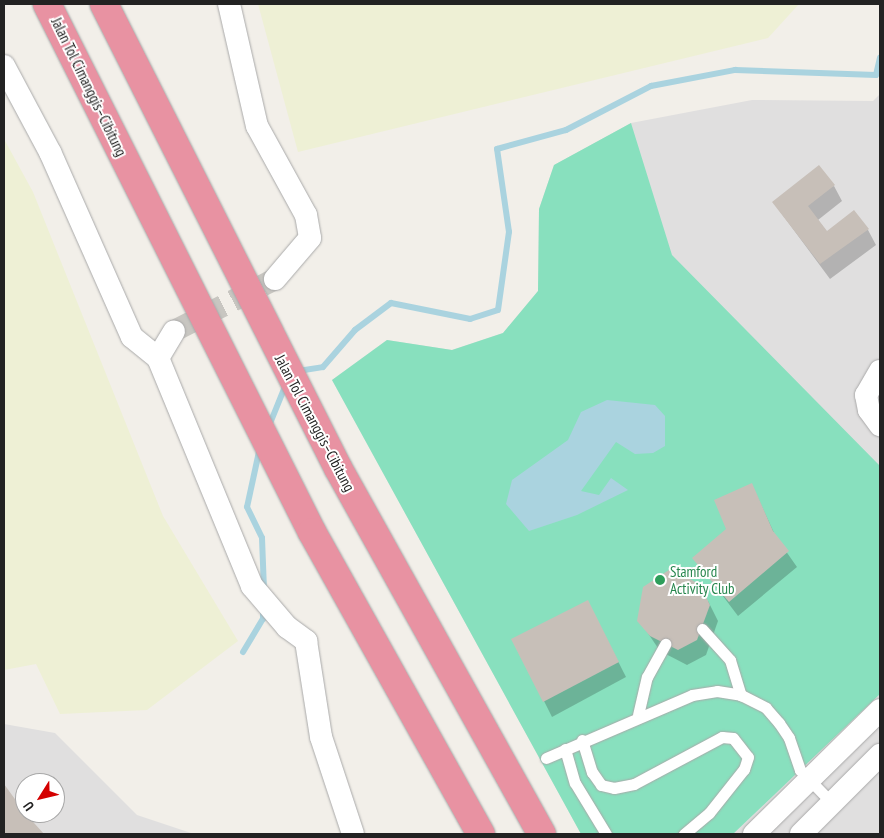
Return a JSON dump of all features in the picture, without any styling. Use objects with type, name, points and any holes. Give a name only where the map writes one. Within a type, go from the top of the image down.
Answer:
[{"type":"highway","name":"Jalan Tol Cimanggis–Cibitung","points":[[47,4],[240,392],[312,532],[481,834]]},
{"type":"highway","name":"Jalan Tol Cimanggis–Cibitung","points":[[104,4],[338,468],[542,834]]},
{"type":"street","points":[[229,4],[257,126],[306,216],[310,238],[275,279]]},
{"type":"street","points":[[4,66],[50,152],[132,338],[158,358],[252,586],[286,627],[306,641],[321,737],[352,834]]},
{"type":"street","points":[[158,358],[174,331]]},
{"type":"street","points":[[880,372],[866,395],[869,410],[880,425]]},
{"type":"street","points":[[754,834],[880,710]]},
{"type":"street","points":[[801,834],[880,755]]},
{"type":"lane","points":[[702,629],[725,652],[741,695]]},
{"type":"lane","points":[[638,716],[647,677],[665,644]]},
{"type":"lane","points":[[546,758],[582,740],[692,695],[741,695],[766,708],[778,723],[808,780],[832,803]]},
{"type":"lane","points":[[582,740],[592,772],[601,784],[614,788],[634,784],[722,737],[733,738],[748,758],[744,769],[709,813],[684,834]]},
{"type":"lane","points":[[565,749],[575,783],[606,834]]},
{"type":"shaded area","name":"Stamford Activity Club","points":[[880,94],[880,834],[581,834],[332,380],[387,340],[452,350],[503,333],[538,291],[539,209],[554,165],[631,123],[752,100],[873,101]]},
{"type":"shaded area","points":[[4,724],[55,733],[137,815],[194,834],[4,834]]},
{"type":"green space","points":[[258,4],[799,4],[768,38],[298,152]]},
{"type":"green space","name":"Stamford Activity Club","points":[[631,123],[672,255],[880,466],[880,694],[733,834],[581,834],[332,380],[387,340],[452,350],[503,333],[538,291],[539,209],[554,165]]},
{"type":"green space","points":[[4,139],[33,192],[163,516],[238,641],[147,710],[60,714],[36,664],[4,670]]},
{"type":"water","points":[[607,400],[655,405],[665,416],[665,446],[653,453],[635,454],[616,442],[581,491],[599,495],[611,478],[628,490],[577,515],[529,531],[506,504],[512,480],[568,440],[581,412]]},
{"type":"building","points":[[819,165],[835,185],[808,206],[827,231],[854,210],[869,229],[820,264],[772,202]]},
{"type":"building","points":[[752,483],[773,531],[789,551],[729,602],[692,558],[726,529],[714,500]]},
{"type":"building","points":[[672,568],[700,585],[710,605],[697,640],[678,650],[650,636],[637,621],[643,587]]},
{"type":"building","points":[[588,600],[619,662],[543,702],[511,639]]},
{"type":"building","points":[[4,784],[15,799],[15,823],[34,823],[44,834],[4,834]]},
{"type":"waterway","points":[[298,371],[323,367],[355,330],[391,303],[470,319],[498,310],[509,232],[497,149],[566,130],[651,86],[735,70],[876,75],[880,57]]},
{"type":"waterway","points":[[269,426],[286,384]]},
{"type":"waterway","points":[[260,447],[247,507],[262,538],[264,589]]},
{"type":"waterway","points":[[243,652],[263,619],[263,609]]},
{"type":"tunnel","points":[[174,331],[275,279]]},
{"type":"place","name":"Stamford Activity Club","points":[[660,580]]}]
